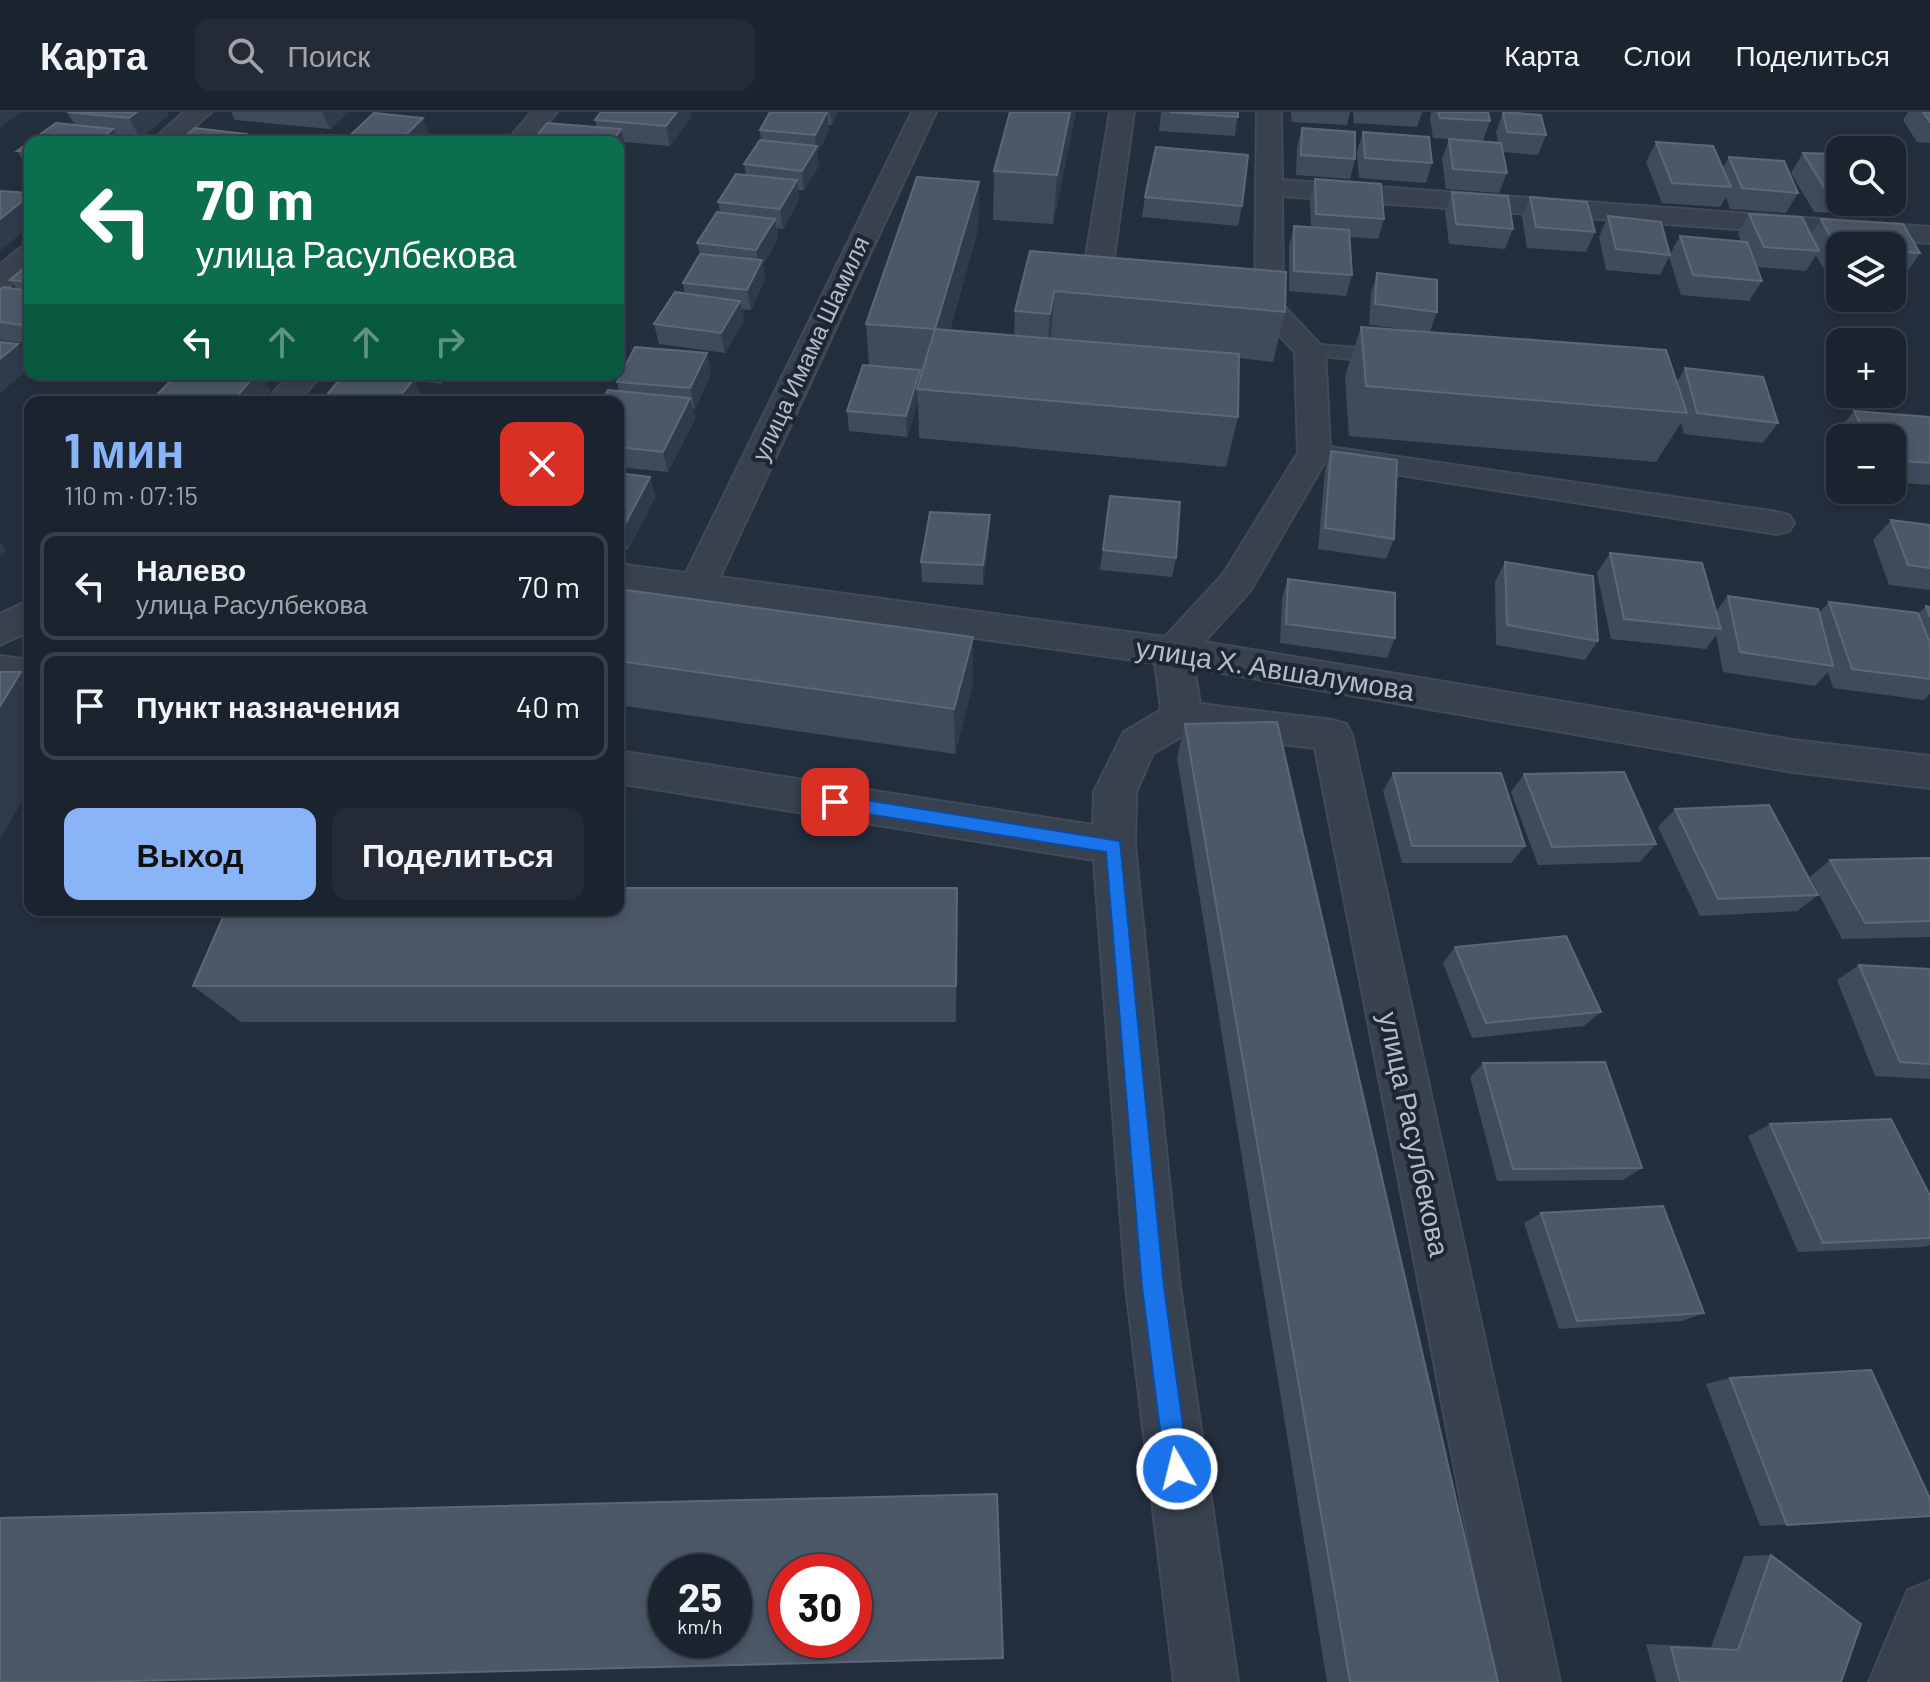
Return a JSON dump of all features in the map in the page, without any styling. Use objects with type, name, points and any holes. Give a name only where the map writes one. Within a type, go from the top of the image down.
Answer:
[{"type":"street","points":[[170,136],[199,112]]},
{"type":"street","points":[[523,136],[545,112]]},
{"type":"street","name":"улица Имама Шамиля","points":[[698,585],[924,112]]},
{"type":"street","points":[[1122,112],[1097,274],[1133,294],[1269,307],[1310,350],[1314,453],[1237,582],[1173,652],[1182,717],[1138,743],[1115,792],[1114,846],[1153,1287],[1206,1682]]},
{"type":"street","points":[[1269,112],[1269,307]]},
{"type":"street","points":[[1271,187],[1930,235]]},
{"type":"street","points":[[0,279],[24,259]]},
{"type":"street","points":[[287,396],[301,380]]},
{"type":"street","points":[[1314,453],[1777,523]]},
{"type":"street","name":"улица Х. Авшалумова","points":[[624,577],[1173,652],[1793,756],[1930,772]]},
{"type":"street","points":[[0,632],[24,617]]},
{"type":"street","points":[[0,670],[24,673]]},
{"type":"street","name":"улица Расулбекова","points":[[1182,717],[1332,735],[1528,1682]]},
{"type":"street","points":[[624,768],[1114,846]]},
{"type":"street","points":[[1901,1682],[1930,1612]]},
{"type":"lane","points":[[1310,350],[1415,359]]},
{"type":"building","points":[[67,112],[137,112],[129,118]]},
{"type":"building","points":[[601,112],[677,112],[666,126],[595,120]]},
{"type":"building","points":[[770,112],[827,112],[815,135],[760,130]]},
{"type":"building","points":[[1010,112],[1070,112],[1057,175],[994,171]]},
{"type":"building","points":[[1170,112],[1238,112],[1238,117]]},
{"type":"building","points":[[1438,112],[1488,112],[1490,121],[1440,118]]},
{"type":"building","points":[[1503,112],[1541,115],[1546,135],[1507,132]]},
{"type":"building","points":[[374,113],[423,118],[405,136],[349,136]]},
{"type":"building","points":[[56,123],[113,129],[104,136],[38,136]]},
{"type":"building","points":[[547,123],[621,129],[616,136],[537,136]]},
{"type":"building","points":[[195,128],[246,134],[244,136],[185,136]]},
{"type":"building","points":[[1302,128],[1355,132],[1355,159],[1301,155]]},
{"type":"building","points":[[1363,132],[1429,137],[1432,163],[1365,158]]},
{"type":"building","points":[[1449,139],[1501,143],[1507,173],[1453,169]]},
{"type":"building","points":[[760,140],[817,146],[802,171],[744,164]]},
{"type":"building","points":[[1656,142],[1713,146],[1731,187],[1672,183]]},
{"type":"building","points":[[1156,147],[1248,155],[1242,206],[1145,197]]},
{"type":"building","points":[[1803,153],[1826,154],[1826,190]]},
{"type":"building","points":[[1729,157],[1784,161],[1798,193],[1742,188]]},
{"type":"building","points":[[736,174],[797,180],[780,209],[718,202]]},
{"type":"building","points":[[917,177],[979,182],[935,329],[866,324]]},
{"type":"building","points":[[1315,179],[1381,184],[1384,219],[1316,214]]},
{"type":"building","points":[[0,191],[24,193],[24,200],[0,219]]},
{"type":"building","points":[[1452,192],[1508,196],[1513,229],[1456,224]]},
{"type":"building","points":[[1530,197],[1587,202],[1595,232],[1536,227]]},
{"type":"building","points":[[717,212],[775,219],[756,250],[697,243]]},
{"type":"building","points":[[1749,214],[1802,217],[1819,251],[1764,247]]},
{"type":"building","points":[[1608,216],[1661,222],[1670,255],[1616,249]]},
{"type":"building","points":[[1821,219],[1903,224],[1920,253],[1906,252],[1906,232],[1828,232]]},
{"type":"building","points":[[1294,226],[1349,230],[1352,275],[1294,271]]},
{"type":"building","points":[[1680,236],[1747,242],[1762,281],[1693,275]]},
{"type":"building","points":[[1030,251],[1286,272],[1285,312],[1054,291],[1050,314],[1015,311]]},
{"type":"building","points":[[700,254],[762,260],[747,290],[683,283]]},
{"type":"building","points":[[24,268],[24,281],[10,280]]},
{"type":"building","points":[[1377,273],[1437,280],[1437,312],[1375,304]]},
{"type":"building","points":[[3,287],[24,290],[24,325],[0,322],[0,290]]},
{"type":"building","points":[[675,292],[740,301],[721,333],[654,324]]},
{"type":"building","points":[[1361,327],[1666,350],[1687,413],[1366,386]]},
{"type":"building","points":[[935,329],[1239,354],[1238,417],[917,389]]},
{"type":"building","points":[[0,342],[18,344],[0,359]]},
{"type":"building","points":[[635,347],[707,353],[690,388],[617,382],[624,380],[624,368]]},
{"type":"building","points":[[863,365],[920,370],[906,416],[847,411]]},
{"type":"building","points":[[1685,368],[1763,377],[1778,423],[1697,413]]},
{"type":"building","points":[[171,380],[251,380],[237,396],[156,396]]},
{"type":"building","points":[[339,380],[413,380],[400,396],[326,396]]},
{"type":"building","points":[[608,390],[690,398],[663,452],[624,448],[624,396],[604,396]]},
{"type":"building","points":[[1854,411],[1930,417],[1930,463],[1906,461],[1906,424],[1860,424]]},
{"type":"building","points":[[1331,451],[1397,460],[1394,539],[1325,528]]},
{"type":"building","points":[[624,474],[650,477],[624,526]]},
{"type":"building","points":[[1110,496],[1180,502],[1176,558],[1103,550]]},
{"type":"building","points":[[930,512],[990,515],[983,565],[921,562]]},
{"type":"building","points":[[1891,520],[1930,525],[1930,568],[1908,565]]},
{"type":"building","points":[[1610,553],[1702,563],[1721,629],[1624,619]]},
{"type":"building","points":[[1505,562],[1593,576],[1598,641],[1507,625]]},
{"type":"building","points":[[1288,579],[1395,593],[1395,638],[1286,624]]},
{"type":"building","points":[[624,590],[973,637],[954,709],[624,662]]},
{"type":"building","points":[[1728,596],[1818,609],[1833,666],[1740,652]]},
{"type":"building","points":[[1829,602],[1918,613],[1930,643],[1930,679],[1852,669]]},
{"type":"building","points":[[0,672],[21,672],[0,706]]},
{"type":"building","points":[[1277,722],[1498,1682],[1350,1682],[1185,724]]},
{"type":"building","points":[[1624,772],[1656,844],[1552,847],[1524,774]]},
{"type":"building","points":[[1393,773],[1501,773],[1525,846],[1412,846]]},
{"type":"building","points":[[1769,805],[1818,895],[1718,899],[1675,809]]},
{"type":"building","points":[[1930,858],[1930,921],[1865,923],[1830,860]]},
{"type":"building","points":[[624,888],[957,888],[956,986],[193,986],[223,916],[624,916]]},
{"type":"building","points":[[1566,936],[1601,1012],[1486,1023],[1455,947]]},
{"type":"building","points":[[1859,965],[1930,969],[1930,1064],[1900,1062]]},
{"type":"building","points":[[1605,1062],[1642,1168],[1513,1169],[1483,1063]]},
{"type":"building","points":[[1891,1119],[1930,1196],[1930,1238],[1823,1243],[1770,1124]]},
{"type":"building","points":[[1663,1206],[1704,1313],[1577,1321],[1541,1213]]},
{"type":"building","points":[[1871,1370],[1930,1499],[1930,1516],[1787,1525],[1730,1378]]},
{"type":"building","points":[[997,1494],[1003,1658],[0,1682],[0,1518]]},
{"type":"building","points":[[1771,1555],[1861,1624],[1841,1682],[1680,1682],[1671,1647],[1738,1650]]},
{"type":"route","points":[[835,802],[1114,846],[1153,1287],[1177,1469]]}]
